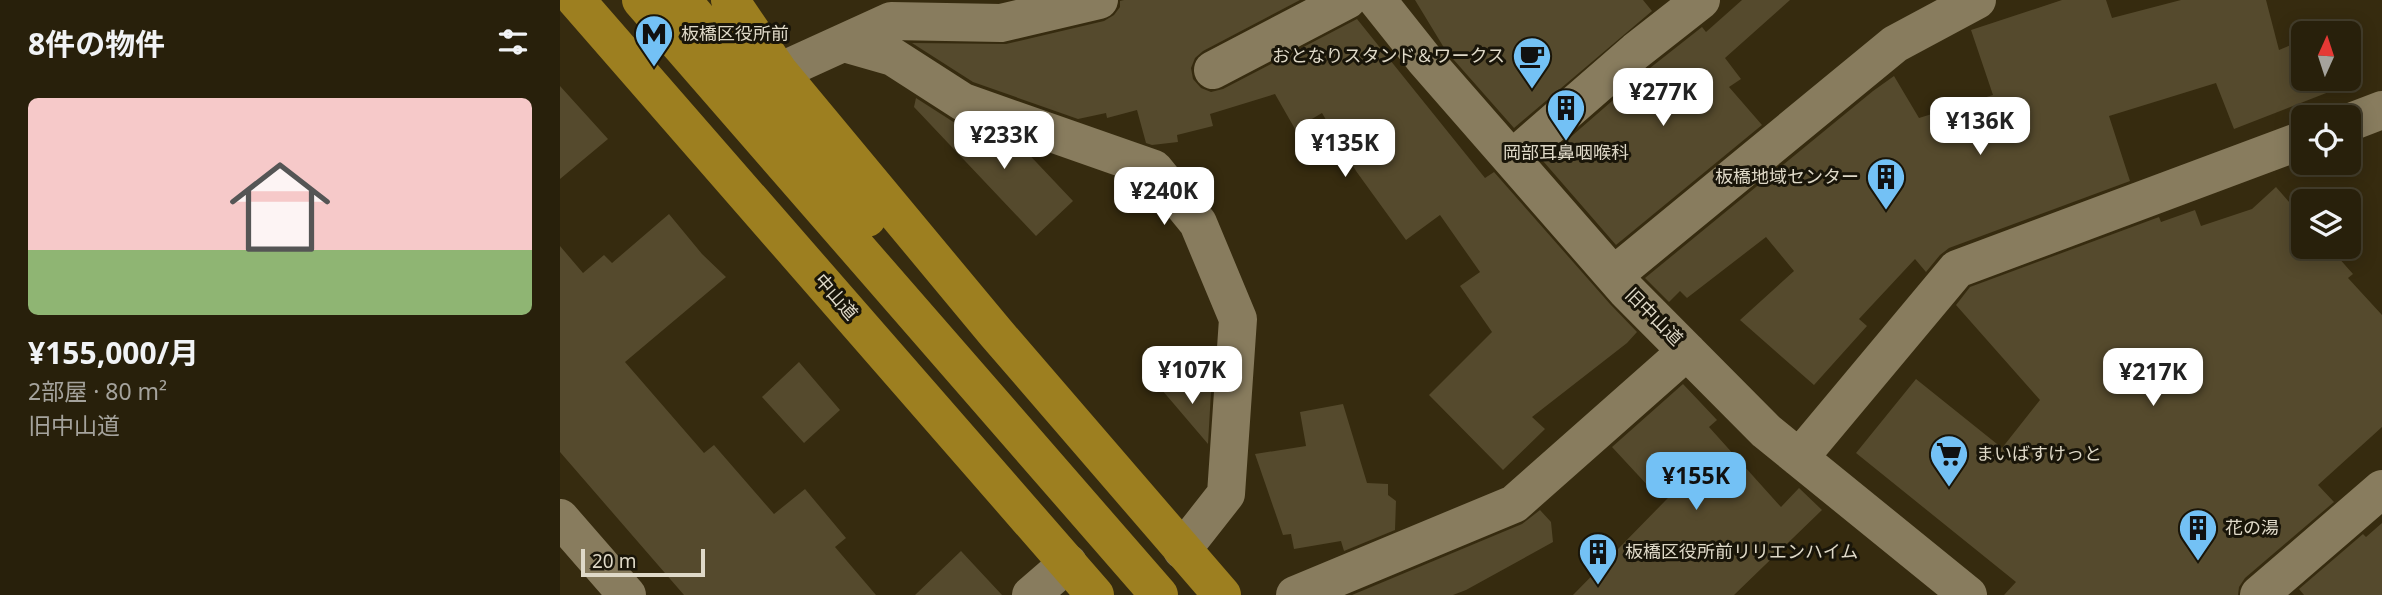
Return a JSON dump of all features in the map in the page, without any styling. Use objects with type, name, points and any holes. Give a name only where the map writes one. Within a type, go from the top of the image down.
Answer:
[{"type":"highway","name":"中山道","points":[[576,0],[1095,595]]},
{"type":"highway","points":[[641,0],[1159,595]]},
{"type":"highway","points":[[682,0],[1188,595]]},
{"type":"highway","points":[[730,0],[779,72],[987,323],[1222,595]]},
{"type":"street","points":[[779,72],[891,21],[1001,23],[1099,0]]},
{"type":"street","points":[[1213,70],[1347,0]]},
{"type":"street","name":"旧中山道","points":[[1377,0],[1424,59],[1614,275],[1766,431],[1968,595]]},
{"type":"street","points":[[1512,159],[1636,51],[1701,0]]},
{"type":"street","points":[[1614,275],[1895,44],[1972,1]]},
{"type":"street","points":[[844,43],[893,57],[962,102],[1154,169],[1198,223],[1238,319],[1226,494],[1182,550]]},
{"type":"street","points":[[2361,118],[2382,110]]},
{"type":"street","points":[[1799,458],[1957,268],[2291,143]]},
{"type":"street","points":[[1295,595],[1514,504],[1688,351]]},
{"type":"street","points":[[2259,595],[2382,489]]},
{"type":"street","points":[[560,519],[627,595]]},
{"type":"street","points":[[1031,595],[1068,563]]},
{"type":"building","points":[[1300,0],[1203,51],[1195,58],[1191,68],[1193,79],[1201,88],[1211,92],[1223,89],[1357,19],[1485,178],[1494,172],[1637,332],[1627,343],[1532,417],[1545,429],[1503,470],[1429,395],[1492,332],[1460,286],[1480,272],[1440,215],[1406,240],[1356,171],[1322,113],[1295,129],[1275,94],[1210,114],[1213,126],[1177,135],[1178,142],[1152,145],[1146,143],[1137,110],[1107,118],[1106,113],[1078,119],[973,82],[912,43],[1006,44],[1104,21],[1114,15],[1120,7],[1120,1]]},
{"type":"building","points":[[1415,0],[1643,0],[1652,11],[1514,128],[1446,51]]},
{"type":"building","points":[[1742,0],[1790,0],[1725,58],[1741,79],[1729,87],[1762,125],[1616,245],[1543,161],[1650,68],[1702,27],[1706,32]]},
{"type":"building","points":[[2062,0],[2106,0],[2112,18],[2181,0],[2266,0],[2279,50],[2291,45],[2291,91],[2331,91],[2234,129],[2216,83],[2109,116],[2130,181],[1949,248],[1926,272],[1915,259],[1859,319],[1867,326],[1814,385],[1740,320],[1794,271],[1766,237],[1687,298],[1680,291],[1669,302],[1645,278],[1894,76],[1919,118],[1993,95],[1971,30]]},
{"type":"building","points":[[560,86],[608,139],[560,179]]},
{"type":"building","points":[[916,98],[955,123],[1020,145],[1073,201],[1036,236],[914,107]]},
{"type":"building","points":[[2276,187],[2291,204],[2291,259],[2340,259],[2353,274],[2348,278],[2382,315],[2382,427],[2318,485],[2334,502],[2245,578],[2239,587],[2238,595],[2004,595],[2016,582],[1856,453],[1916,379],[2002,448],[2040,400],[1956,305],[1970,287],[2159,217],[2161,222],[2195,210],[2201,226],[2252,209]]},
{"type":"building","points":[[669,214],[702,254],[726,277],[625,362],[704,453],[714,445],[774,514],[805,489],[846,538],[835,547],[876,595],[684,595],[560,452],[560,246],[583,273],[604,255],[612,263]]},
{"type":"building","points":[[799,362],[840,410],[804,443],[762,397]]},
{"type":"building","points":[[1156,383],[1211,392],[1208,444]]},
{"type":"building","points":[[1683,384],[1717,420],[1709,427],[1781,507],[1799,488],[1822,510],[1734,595],[1573,595],[1710,455],[1650,488],[1612,447]]},
{"type":"building","points":[[1343,404],[1367,483],[1388,484],[1388,495],[1396,501],[1395,530],[1344,551],[1341,541],[1294,549],[1291,534],[1283,535],[1255,454],[1306,446],[1300,412]]},
{"type":"building","points":[[1540,510],[1551,522],[1553,542],[1466,590],[1453,595],[1352,595],[1522,524]]},
{"type":"building","points":[[2382,523],[2382,595],[2304,595],[2299,589],[2363,534],[2366,537]]},
{"type":"building","points":[[961,551],[1002,595],[915,595]]},
{"type":"place","name":"板橋区役所前","points":[[654,68]]},
{"type":"place","name":"おとなりスタンド＆ワークス","points":[[1532,90]]},
{"type":"place","name":"岡部耳鼻咽喉科","points":[[1566,142]]},
{"type":"place","name":"板橋地域センター","points":[[1886,211]]},
{"type":"place","name":"まいばすけっと","points":[[1949,488]]},
{"type":"place","name":"花の湯","points":[[2198,562]]},
{"type":"place","name":"板橋区役所前リリエンハイム","points":[[1598,586]]}]
